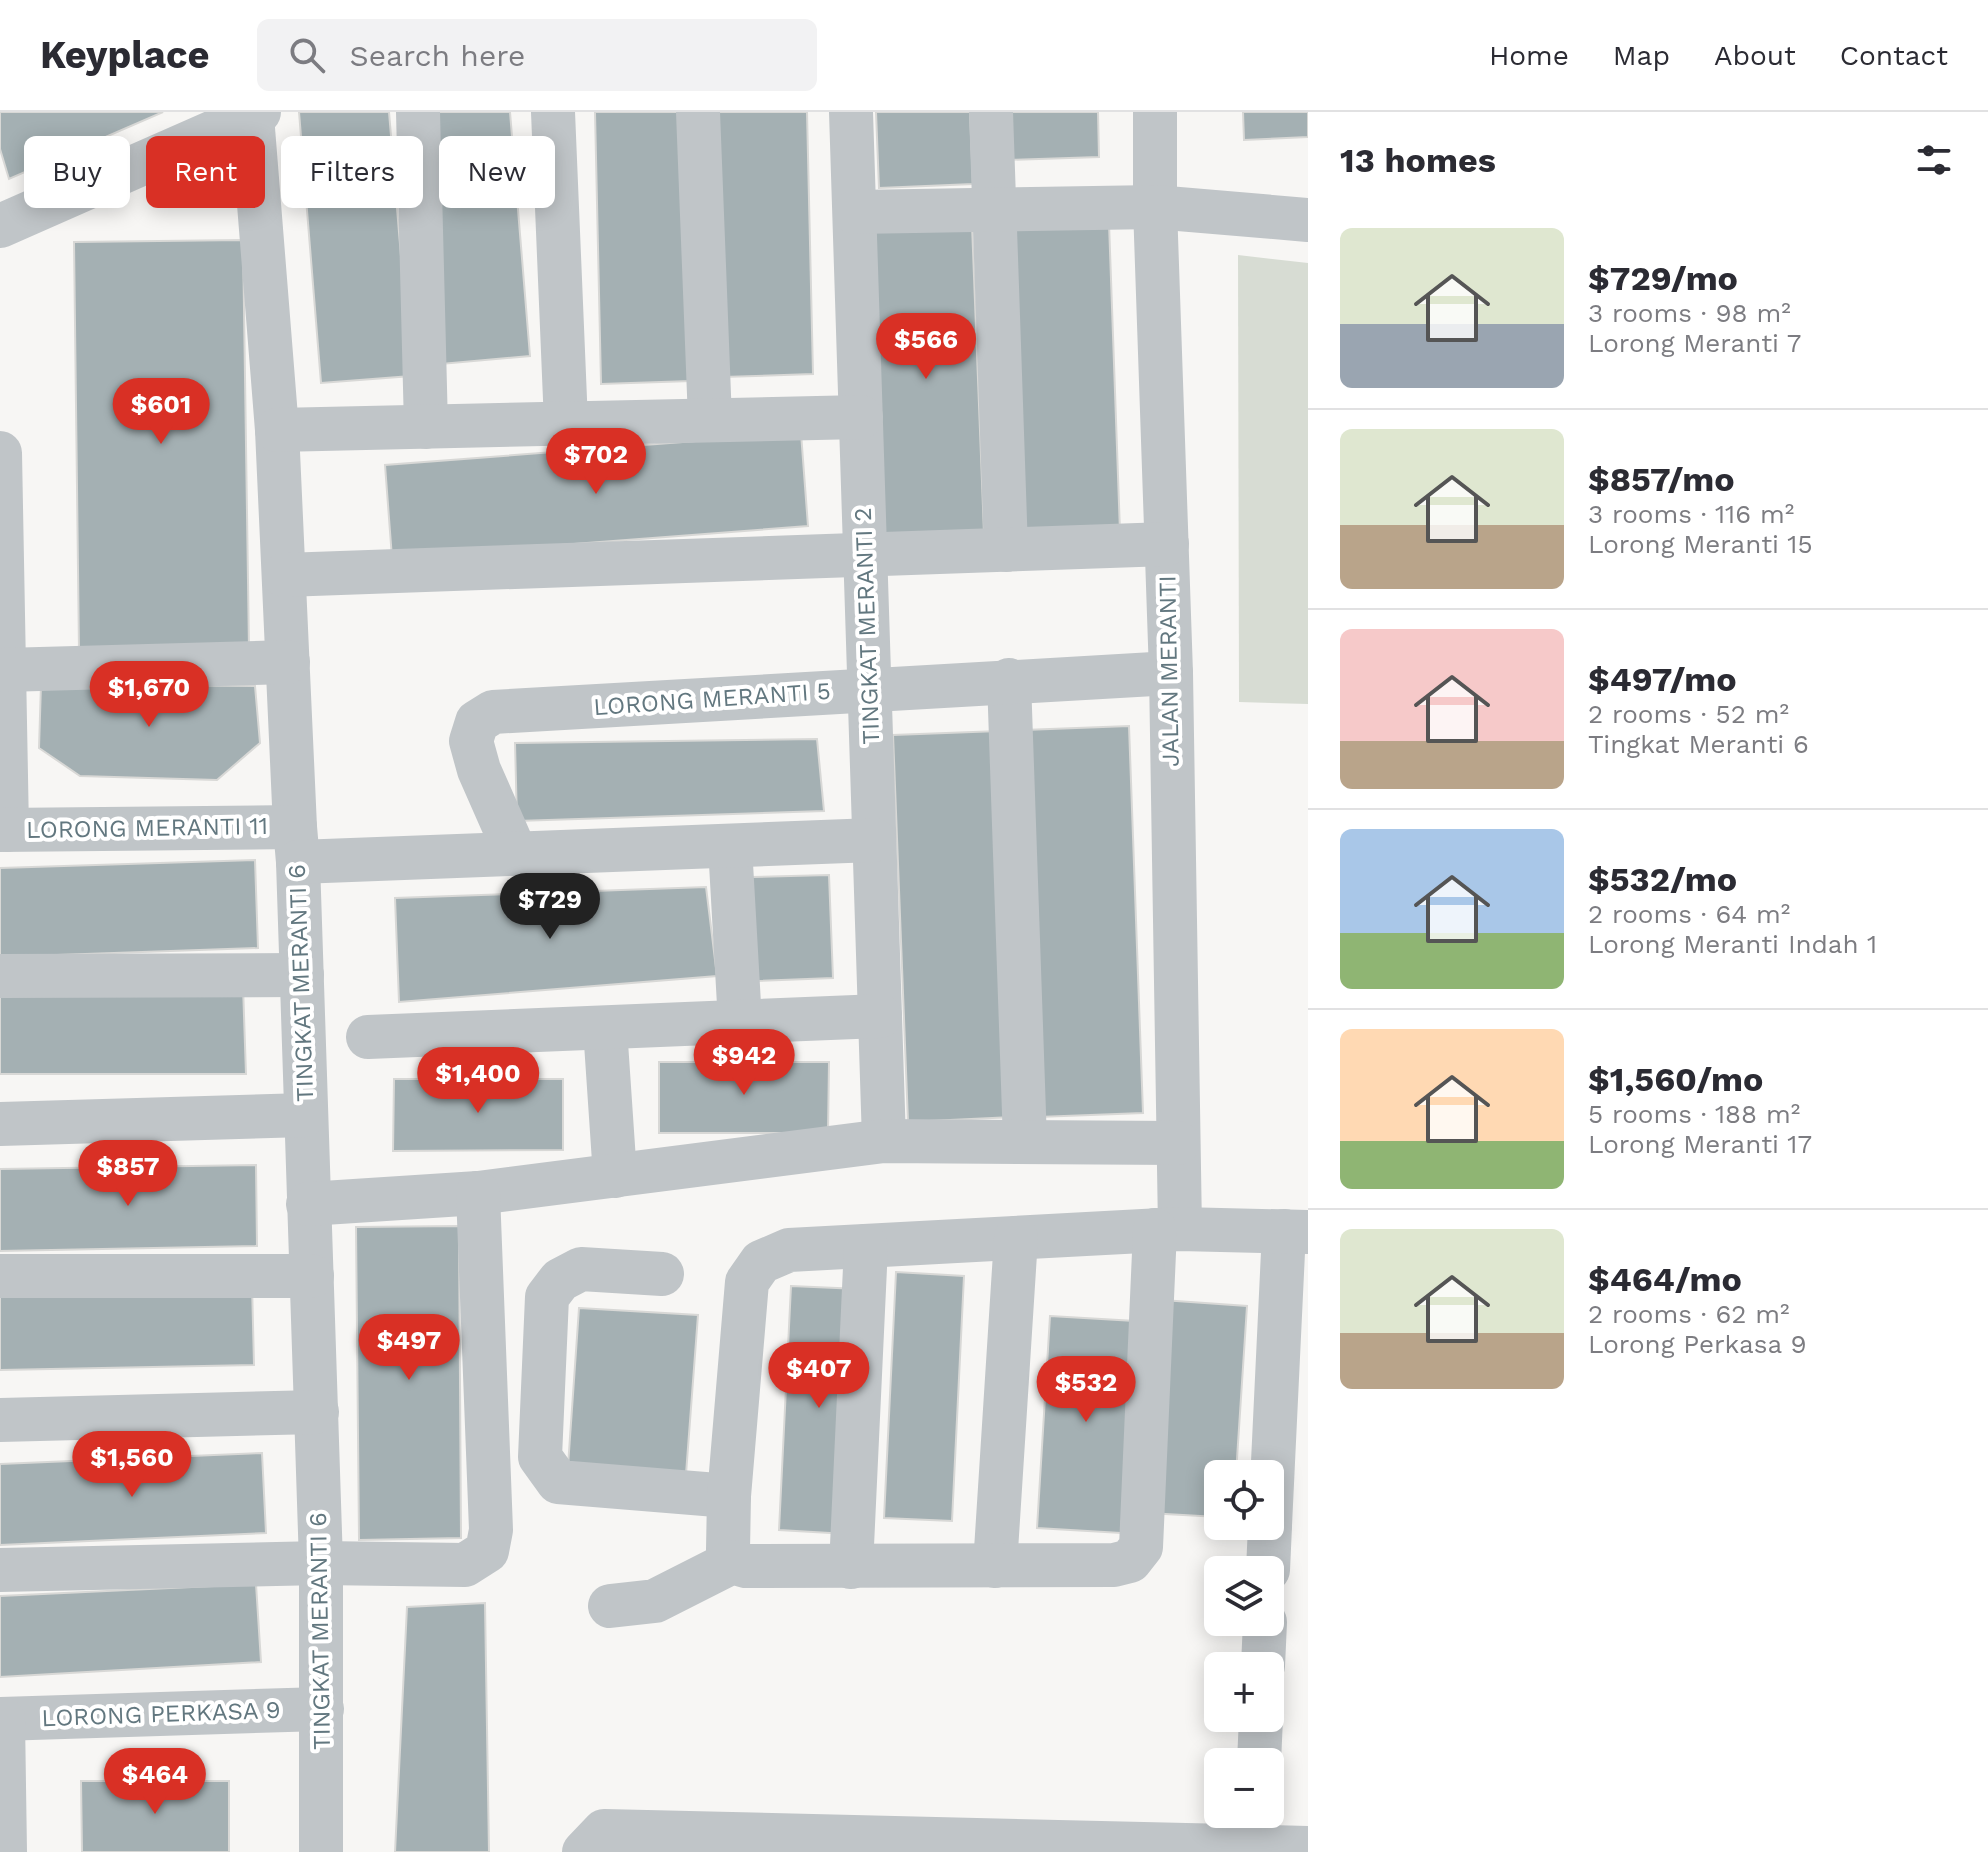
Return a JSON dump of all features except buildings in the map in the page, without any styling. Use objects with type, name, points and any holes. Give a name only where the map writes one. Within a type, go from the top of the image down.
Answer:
[{"type":"street","points":[[418,112],[426,427]]},
{"type":"street","points":[[553,112],[566,423]]},
{"type":"street","points":[[698,112],[710,420]]},
{"type":"street","name":"TINGKAT MERANTI 2","points":[[851,112],[884,1141]]},
{"type":"street","points":[[991,112],[1006,550]]},
{"type":"street","name":"JALAN MERANTI","points":[[995,1566],[1114,1565],[1130,1561],[1141,1547],[1178,1143],[1171,673],[1155,207],[1155,112]]},
{"type":"street","points":[[0,226],[256,114]]},
{"type":"street","name":"TINGKAT MERANTI 6","points":[[256,114],[277,430],[302,975],[321,1563],[321,1852]]},
{"type":"street","points":[[855,212],[1155,207],[1308,220]]},
{"type":"street","points":[[277,430],[861,417]]},
{"type":"street","points":[[0,453],[4,830]]},
{"type":"street","points":[[284,575],[1167,544]]},
{"type":"street","points":[[4,670],[288,662]]},
{"type":"street","name":"LORONG MERANTI 5","points":[[516,854],[479,770],[471,741],[477,722],[493,712],[1171,673]]},
{"type":"street","points":[[1009,680],[1025,1142]]},
{"type":"street","name":"LORONG MERANTI 11","points":[[4,830],[516,854],[874,840]]},
{"type":"street","points":[[730,846],[740,1022]]},
{"type":"street","points":[[0,976],[302,975]]},
{"type":"street","points":[[368,1037],[880,1016]]},
{"type":"street","points":[[605,1028],[615,1176]]},
{"type":"street","points":[[0,1124],[305,1115]]},
{"type":"street","points":[[308,1204],[478,1193],[884,1141],[1178,1143]]},
{"type":"street","points":[[0,1570],[321,1563],[465,1565],[487,1551],[491,1530],[478,1193]]},
{"type":"street","points":[[732,1562],[728,1550],[729,1496],[747,1282],[761,1262],[789,1250],[1168,1230],[1296,1232],[1276,1460]]},
{"type":"street","points":[[610,1606],[655,1601],[732,1562],[746,1566],[995,1566],[1016,1238]]},
{"type":"street","points":[[851,1567],[866,1246]]},
{"type":"street","points":[[662,1274],[581,1269],[560,1280],[547,1297],[540,1457],[558,1482],[729,1496]]},
{"type":"street","points":[[0,1276],[312,1276]]},
{"type":"street","points":[[0,1420],[317,1412]]},
{"type":"street","name":"LORONG PERKASA 9","points":[[2,1719],[322,1709]]},
{"type":"street","points":[[2,1719],[5,1852]]},
{"type":"street","points":[[594,1841],[831,1844],[1256,1830],[1308,1848]]},
{"type":"shaded area","points":[[1238,255],[1308,263],[1308,704],[1239,702]]}]
